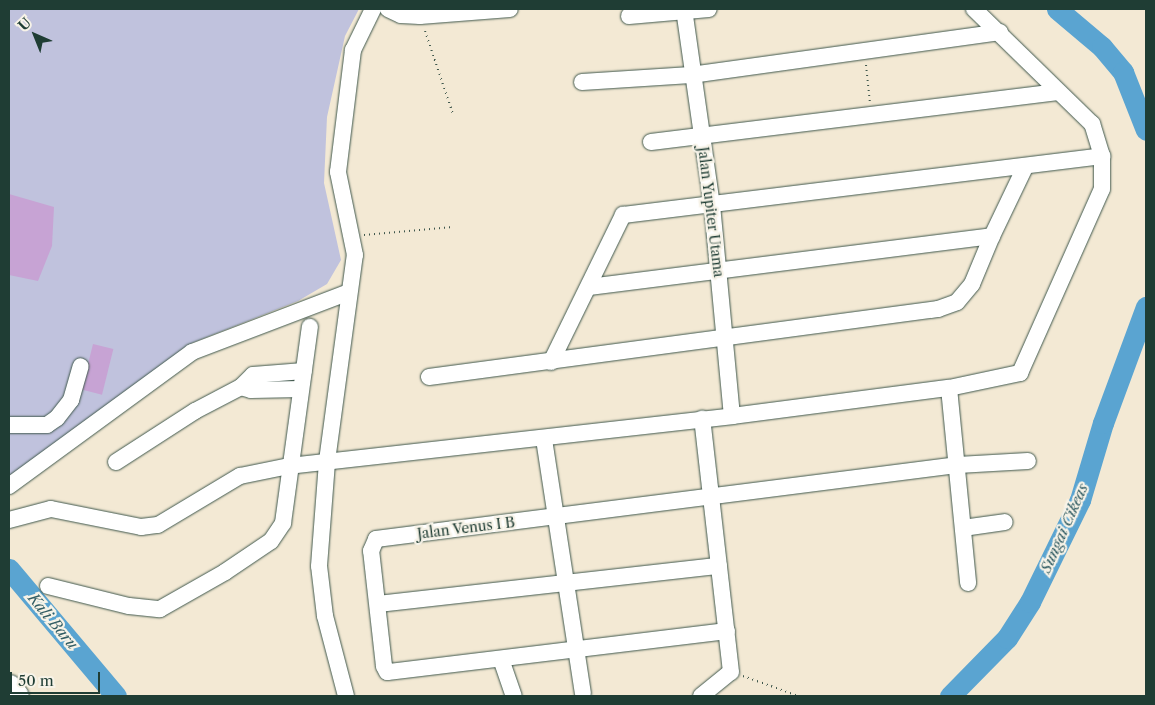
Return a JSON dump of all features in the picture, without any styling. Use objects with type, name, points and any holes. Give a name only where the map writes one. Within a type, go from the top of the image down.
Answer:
[{"type":"highway","points":[[9,687],[16,696]]},
{"type":"street","points":[[346,696],[325,616],[319,566],[327,461],[355,256],[338,172],[353,50],[373,9]]},
{"type":"street","points":[[388,9],[401,15],[420,16],[499,9]]},
{"type":"street","points":[[629,16],[709,9]]},
{"type":"street","points":[[9,520],[51,509],[141,527],[158,525],[240,476],[289,466],[544,439],[732,416],[949,388],[1020,373],[1102,189],[1102,156],[1092,124],[1000,32],[974,9]]},
{"type":"street","name":"Jalan Yupiter Utama","points":[[684,11],[712,205],[732,416]]},
{"type":"street","points":[[582,82],[692,75],[1000,32]]},
{"type":"street","points":[[651,142],[702,138],[1058,92]]},
{"type":"street","points":[[552,362],[590,287],[623,214],[712,205],[877,182],[1025,167],[1102,156]]},
{"type":"street","points":[[429,377],[938,309],[957,302],[972,284],[992,236],[1025,167]]},
{"type":"street","points":[[590,287],[719,268],[992,236]]},
{"type":"street","points":[[9,486],[192,352],[349,292]]},
{"type":"street","points":[[48,586],[129,606],[160,609],[225,572],[271,541],[283,523],[289,466],[310,327]]},
{"type":"street","points":[[9,425],[46,425],[57,418],[71,400],[81,366]]},
{"type":"street","points":[[116,462],[202,407],[241,387],[246,379],[260,372],[304,371]]},
{"type":"street","points":[[241,387],[251,390],[301,389]]},
{"type":"street","points":[[949,388],[968,583]]},
{"type":"street","points":[[701,696],[731,672],[702,419]]},
{"type":"street","points":[[544,439],[567,583],[574,647],[583,693]]},
{"type":"street","name":"Jalan Venus I B","points":[[378,604],[371,551],[376,539],[958,465],[1028,461]]},
{"type":"street","points":[[963,528],[1005,522]]},
{"type":"street","points":[[719,566],[378,604],[384,666],[387,672],[501,659],[574,647],[727,631]]},
{"type":"street","points":[[501,659],[514,696]]},
{"type":"path","points":[[420,16],[453,114]]},
{"type":"path","points":[[865,52],[869,116]]},
{"type":"path","points":[[352,236],[453,227]]},
{"type":"path","points":[[731,672],[798,696]]},
{"type":"shaded area","points":[[9,9],[359,9],[345,36],[327,117],[324,183],[341,260],[327,284],[298,301],[192,343],[9,494]]},
{"type":"building","points":[[9,194],[54,207],[52,246],[38,281],[9,275]]},
{"type":"building","points":[[93,344],[113,349],[102,395],[82,390]]},
{"type":"waterway","name":"Sungai Cikeas","points":[[1057,9],[1102,47],[1123,72],[1146,130]]},
{"type":"waterway","name":"Sungai Cikeas","points":[[950,696],[1007,638],[1030,602],[1080,500],[1103,423],[1146,307]]},
{"type":"waterway","name":"Kali Baru","points":[[9,569],[116,696]]}]
